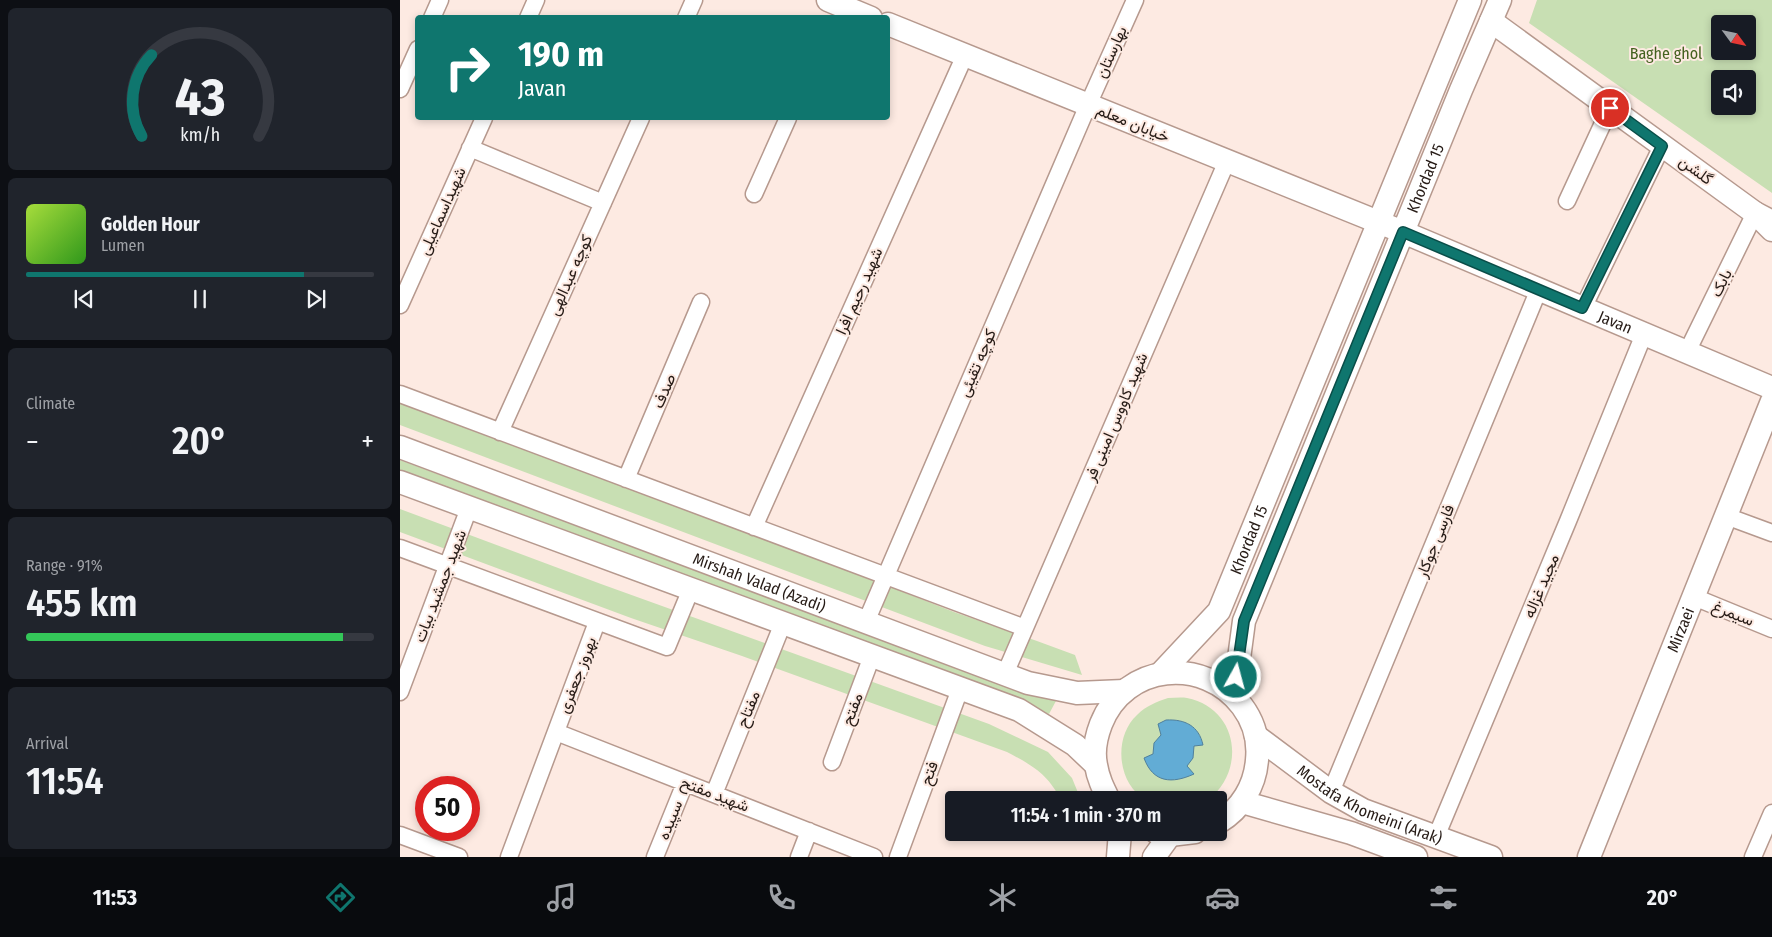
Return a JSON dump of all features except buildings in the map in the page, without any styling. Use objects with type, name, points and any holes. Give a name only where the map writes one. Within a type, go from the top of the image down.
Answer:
[{"type":"main road","name":"Khordad 15","points":[[1161,673],[1219,611],[1470,0]]},
{"type":"main road","name":"Khordad 15","points":[[1234,696],[1244,621],[1500,0]]},
{"type":"main road","points":[[833,7],[861,15]]},
{"type":"main road","name":"گلشن","points":[[1492,21],[1662,146],[1763,217],[1772,230]]},
{"type":"main road","name":"خیابان معلم","points":[[890,25],[1403,232]]},
{"type":"main road","name":"Javan","points":[[1403,232],[1772,388]]},
{"type":"main road","name":"Mirzaei","points":[[1589,857],[1772,402]]},
{"type":"main road","name":"Mirshah Valad (Azadi)","points":[[400,447],[1028,682],[1077,693],[1124,691]]},
{"type":"main road","name":"Mirshah Valad (Azadi)","points":[[400,482],[1019,710],[1075,745],[1095,764]]},
{"type":"main road","points":[[1104,791],[1095,764],[1095,748],[1104,716],[1112,703],[1124,691],[1141,680],[1161,673],[1187,672],[1213,680],[1234,696],[1248,714],[1256,736],[1258,753],[1256,770],[1250,787],[1242,802],[1227,818]]},
{"type":"main road","name":"Mostafa Khomeini (Arak)","points":[[1256,736],[1331,792],[1363,810],[1491,857]]},
{"type":"main road","name":"Mostafa Khomeini (Arak)","points":[[1242,802],[1351,833],[1416,857]]},
{"type":"main road","points":[[1118,857],[1119,841]]},
{"type":"main road","points":[[1154,857],[1160,841]]},
{"type":"street","points":[[433,15],[440,0]]},
{"type":"street","points":[[529,15],[536,0]]},
{"type":"street","points":[[687,15],[694,0]]},
{"type":"street","name":"بهارستان","points":[[1088,105],[1135,0]]},
{"type":"street","name":"شهید رحیم افرا","points":[[754,527],[965,55]]},
{"type":"street","points":[[400,89],[415,56]]},
{"type":"street","name":"کوچه تقیئی","points":[[866,622],[1088,105]]},
{"type":"street","points":[[1567,201],[1610,108]]},
{"type":"street","name":"شهیداسماعیلی","points":[[400,305],[483,120]]},
{"type":"street","name":"کوچه عبدالهی","points":[[500,432],[640,120]]},
{"type":"street","points":[[754,194],[787,120]]},
{"type":"street","points":[[1582,308],[1662,146]]},
{"type":"street","points":[[470,148],[603,202]]},
{"type":"street","name":"شهید کاووس امینی فر","points":[[1005,674],[1227,161]]},
{"type":"street","name":"بابک","points":[[1687,352],[1763,217]]},
{"type":"street","name":"فارسی جوکار","points":[[1331,792],[1539,289]]},
{"type":"street","name":"صدف","points":[[626,479],[702,302]]},
{"type":"street","name":"مجید غزاله","points":[[1436,837],[1568,522],[1644,334]]},
{"type":"street","points":[[400,394],[1025,628]]},
{"type":"street","name":"شهید جمشید بیات","points":[[400,692],[469,508]]},
{"type":"street","points":[[1726,516],[1772,533]]},
{"type":"street","points":[[400,548],[597,622]]},
{"type":"street","name":"بهروز جعفری","points":[[509,857],[597,622],[667,647],[691,589]]},
{"type":"street","name":"سیمرغ","points":[[1694,597],[1772,629]]},
{"type":"street","name":"مفتاح","points":[[714,794],[783,623]]},
{"type":"street","name":"مفتح","points":[[832,762],[872,656]]},
{"type":"street","name":"فتح","points":[[898,857],[960,688]]},
{"type":"street","name":"شهید مفتح","points":[[556,732],[874,857]]},
{"type":"street","name":"سپیده","points":[[655,857],[685,783]]},
{"type":"street","points":[[1753,857],[1772,813]]},
{"type":"street","points":[[799,857],[809,831]]},
{"type":"street","points":[[400,835],[459,857]]},
{"type":"green space","name":"Baghe ghol","points":[[1537,0],[1772,0],[1772,193],[1529,23]]},
{"type":"green space","points":[[400,401],[809,555],[954,612],[1075,655],[1082,675],[985,646],[400,425]]},
{"type":"green space","points":[[400,460],[1057,699],[1049,714],[987,692],[400,475]]},
{"type":"green space","points":[[400,509],[601,584],[989,724],[1048,752],[1072,778],[1077,791],[1056,791],[1038,771],[1007,752],[631,618],[400,532]]},
{"type":"green space","points":[[1168,698],[1187,698],[1204,704],[1217,714],[1226,727],[1231,742],[1232,757],[1228,773],[1216,791],[1135,791],[1129,783],[1124,772],[1122,760],[1124,735],[1129,724],[1137,715],[1155,703]]},
{"type":"water","points":[[1166,720],[1185,722],[1195,728],[1201,738],[1203,745],[1194,746],[1193,758],[1187,766],[1194,774],[1178,779],[1164,779],[1158,777],[1148,766],[1144,758],[1153,754],[1154,743],[1161,735],[1158,724]]},
{"type":"route","points":[[1236,677],[1244,621],[1403,232],[1582,308],[1662,146],[1610,108]]}]
